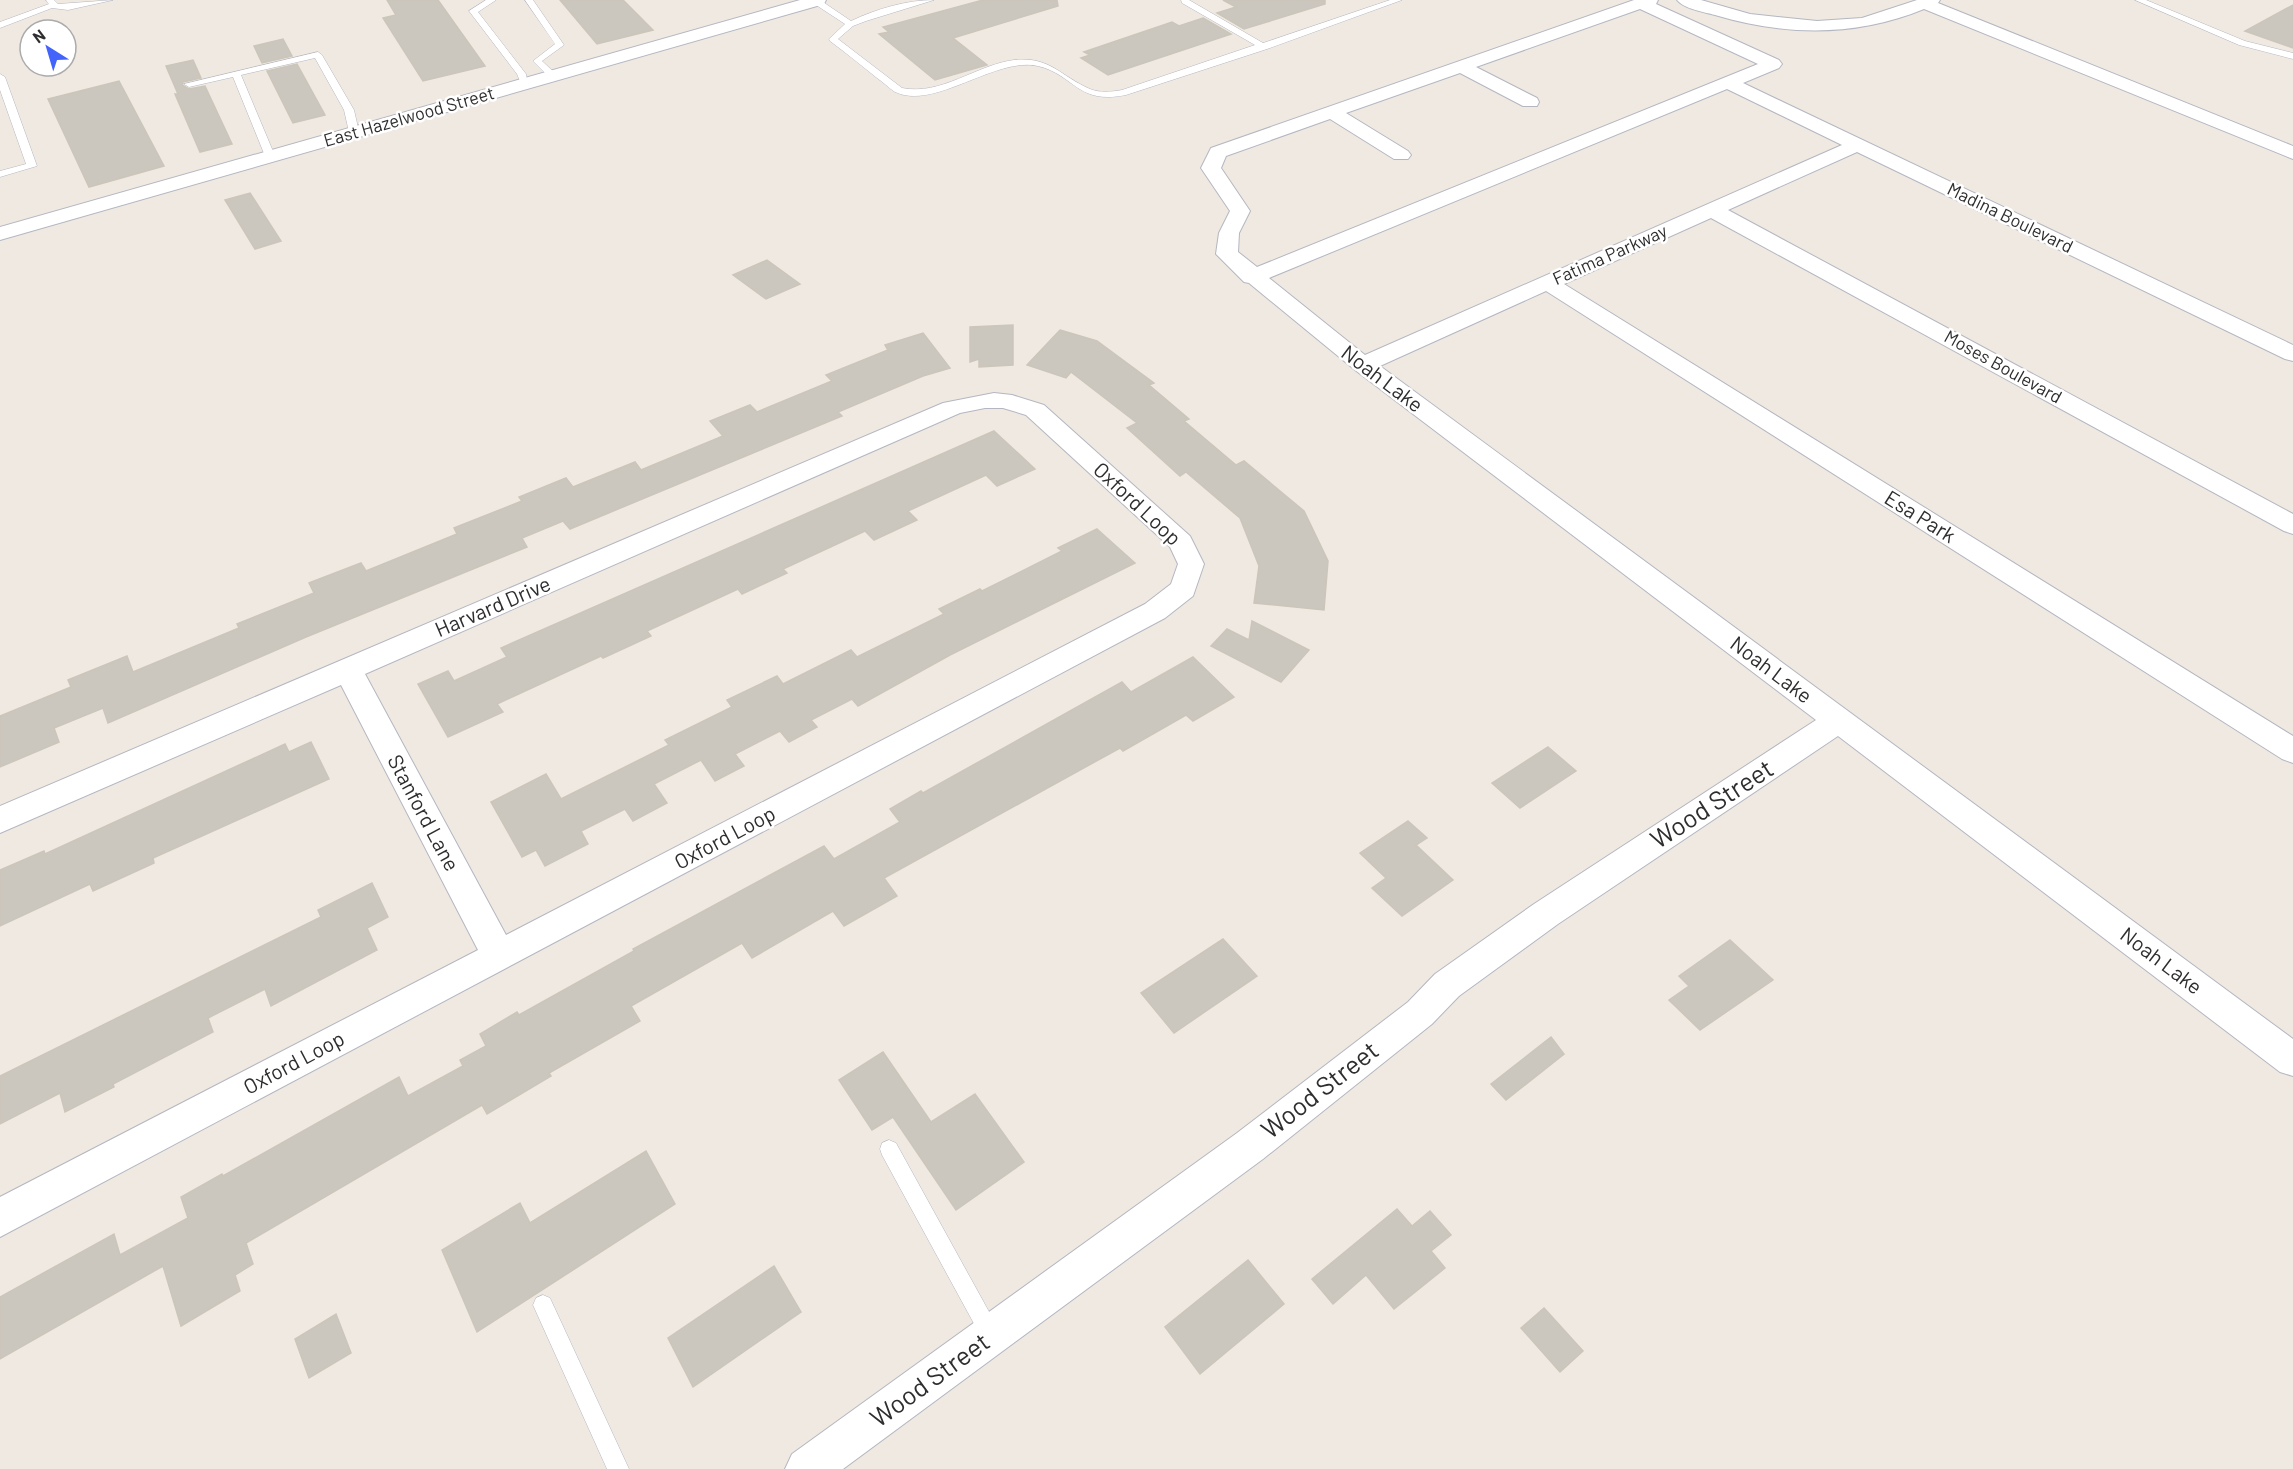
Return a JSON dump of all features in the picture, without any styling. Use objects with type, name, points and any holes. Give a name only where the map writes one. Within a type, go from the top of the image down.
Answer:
[{"type":"street","name":"East Hazelwood Street","points":[[0,234],[817,0]]},
{"type":"street","points":[[1685,0],[1736,16],[1806,25],[1863,22],[1928,2],[2293,153]]},
{"type":"street","points":[[1252,277],[1773,64],[1645,1],[1330,111]]},
{"type":"street","points":[[1460,66],[1530,102]]},
{"type":"street","name":"Madina Boulevard","points":[[1726,82],[2293,354]]},
{"type":"street","points":[[1330,111],[1401,155]]},
{"type":"street","name":"Noah Lake","points":[[1330,111],[1218,152],[1211,168],[1239,211],[1229,233],[1227,254],[1252,277],[1364,365],[2293,1060]]},
{"type":"street","name":"Fatima Parkway","points":[[1364,365],[1857,145]]},
{"type":"street","name":"Moses Boulevard","points":[[1712,210],[2293,525]]},
{"type":"street","name":"Esa Park","points":[[1548,283],[2293,752]]},
{"type":"street","name":"Harvard Drive","points":[[0,820],[941,413],[988,399]]},
{"type":"street","name":"Oxford Loop","points":[[0,1218],[1155,611],[1183,589],[1191,564],[1181,542],[1035,410],[1012,401],[988,399]]},
{"type":"street","name":"Stanford Lane","points":[[348,670],[498,956]]},
{"type":"street","name":"Wood Street","points":[[807,1469],[1251,1146],[1420,1013],[1447,985],[1555,908],[1839,720]]},
{"type":"lane","points":[[0,25],[52,3],[68,8],[110,0]]},
{"type":"lane","points":[[492,0],[473,11],[521,74],[525,84]]},
{"type":"lane","points":[[529,0],[560,45],[537,61],[553,76]]},
{"type":"lane","points":[[817,0],[849,23]]},
{"type":"lane","points":[[930,0],[849,23],[837,32],[833,39],[899,90],[914,93],[936,89],[1013,63],[1038,63],[1053,69],[1087,91],[1104,95],[1123,93],[1398,0]]},
{"type":"lane","points":[[2139,0],[2242,43],[2293,56]]},
{"type":"lane","points":[[1185,2],[1264,47]]},
{"type":"lane","points":[[189,84],[318,55],[349,110],[354,132]]},
{"type":"lane","points":[[236,74],[270,156]]},
{"type":"lane","points":[[0,77],[32,166],[0,174]]},
{"type":"lane","points":[[889,1149],[991,1335]]},
{"type":"lane","points":[[543,1305],[618,1469]]},
{"type":"building","points":[[387,0],[438,0],[485,66],[423,81],[383,18],[396,15]]},
{"type":"building","points":[[560,0],[623,0],[653,30],[597,44]]},
{"type":"building","points":[[983,0],[1057,0],[1058,6],[953,38],[987,65],[935,80],[879,34],[889,32],[883,27]]},
{"type":"building","points":[[1223,0],[1325,0],[1325,4],[1244,29],[1217,13],[1236,7]]},
{"type":"building","points":[[2293,5],[2293,48],[2245,31]]},
{"type":"building","points":[[1203,18],[1231,34],[1108,75],[1081,58],[1090,55],[1084,52],[1172,22],[1179,26]]},
{"type":"building","points":[[283,39],[292,56],[262,63],[254,46]]},
{"type":"building","points":[[193,60],[201,78],[183,82],[182,85],[189,89],[205,86],[232,144],[200,152],[175,94],[178,94],[166,66]]},
{"type":"building","points":[[297,64],[325,115],[293,123],[267,71]]},
{"type":"building","points":[[119,81],[164,166],[89,187],[48,99]]},
{"type":"building","points":[[250,193],[281,241],[255,249],[225,200]]},
{"type":"building","points":[[767,260],[800,284],[766,299],[733,275]]},
{"type":"building","points":[[1013,325],[1013,365],[979,367],[979,359],[970,362],[970,327]]},
{"type":"building","points":[[1060,330],[1097,341],[1154,383],[1149,385],[1189,419],[1184,421],[1236,465],[1244,461],[1304,511],[1328,561],[1324,610],[1254,603],[1259,566],[1240,518],[1186,472],[1180,476],[1127,428],[1137,423],[1071,372],[1066,378],[1027,365]]},
{"type":"building","points":[[923,333],[950,368],[923,376],[838,412],[842,416],[570,529],[563,521],[522,538],[527,547],[306,637],[108,723],[103,708],[54,728],[59,742],[0,767],[0,716],[71,687],[68,680],[127,656],[133,672],[239,628],[237,624],[314,593],[309,583],[361,563],[366,571],[457,534],[454,528],[522,501],[519,497],[566,478],[573,487],[635,462],[641,470],[723,436],[710,421],[750,405],[757,412],[832,381],[826,375],[888,350],[885,345]]},
{"type":"building","points":[[994,431],[1035,469],[997,486],[986,475],[908,511],[917,520],[874,540],[865,531],[783,569],[787,573],[742,594],[738,589],[647,631],[651,636],[603,658],[601,656],[497,704],[503,712],[448,737],[418,684],[448,671],[454,681],[507,657],[501,648]]},
{"type":"building","points":[[1097,529],[1135,563],[950,655],[858,706],[852,699],[811,720],[817,727],[789,742],[780,731],[735,754],[744,766],[715,781],[701,760],[654,784],[667,803],[633,821],[625,809],[581,831],[588,844],[545,866],[536,850],[522,857],[491,802],[546,774],[561,799],[669,745],[665,740],[732,707],[727,700],[777,676],[783,684],[851,650],[857,657],[944,614],[939,609],[980,589],[982,591],[1062,551],[1058,548]]},
{"type":"building","points":[[1252,621],[1309,650],[1281,682],[1211,646],[1227,629],[1249,640]]},
{"type":"building","points":[[1193,657],[1234,697],[1193,721],[1186,715],[1123,751],[1120,748],[884,878],[897,896],[844,926],[833,911],[752,958],[742,943],[631,1006],[640,1021],[549,1073],[551,1076],[487,1114],[482,1105],[246,1243],[253,1264],[235,1275],[240,1291],[181,1326],[163,1266],[0,1359],[0,1297],[114,1234],[120,1255],[188,1218],[181,1197],[222,1174],[223,1176],[399,1077],[408,1096],[463,1066],[460,1060],[486,1046],[480,1034],[517,1012],[519,1015],[634,951],[633,949],[824,846],[834,859],[900,822],[890,809],[921,791],[923,793],[1122,682],[1131,692]]},
{"type":"building","points":[[311,742],[329,779],[153,858],[154,863],[93,891],[90,884],[0,926],[0,870],[44,851],[45,854],[285,744],[289,752]]},
{"type":"building","points":[[1548,747],[1576,771],[1520,808],[1492,783]]},
{"type":"building","points":[[1408,821],[1427,838],[1416,845],[1453,880],[1402,916],[1372,888],[1386,878],[1360,853]]},
{"type":"building","points":[[372,883],[388,917],[367,928],[377,950],[271,1006],[265,989],[208,1018],[213,1032],[113,1084],[114,1087],[65,1112],[60,1093],[0,1124],[0,1076],[321,917],[318,910]]},
{"type":"building","points":[[1223,939],[1257,976],[1174,1033],[1141,993]]},
{"type":"building","points":[[1730,940],[1773,980],[1700,1030],[1669,1000],[1689,986],[1679,976]]},
{"type":"building","points":[[1551,1037],[1564,1054],[1506,1100],[1491,1084]]},
{"type":"building","points":[[883,1052],[931,1122],[975,1094],[1024,1162],[956,1210],[893,1117],[872,1130],[839,1080]]},
{"type":"building","points":[[646,1151],[675,1204],[477,1332],[442,1250],[520,1203],[530,1223]]},
{"type":"building","points":[[1397,1209],[1412,1226],[1430,1211],[1451,1235],[1431,1251],[1445,1268],[1394,1309],[1366,1275],[1333,1304],[1312,1279]]},
{"type":"building","points":[[1248,1260],[1284,1304],[1200,1374],[1165,1327]]},
{"type":"building","points":[[774,1266],[801,1312],[693,1387],[668,1338]]},
{"type":"building","points":[[1544,1308],[1583,1351],[1560,1372],[1521,1328]]},
{"type":"building","points":[[336,1314],[351,1353],[309,1378],[295,1339]]}]
